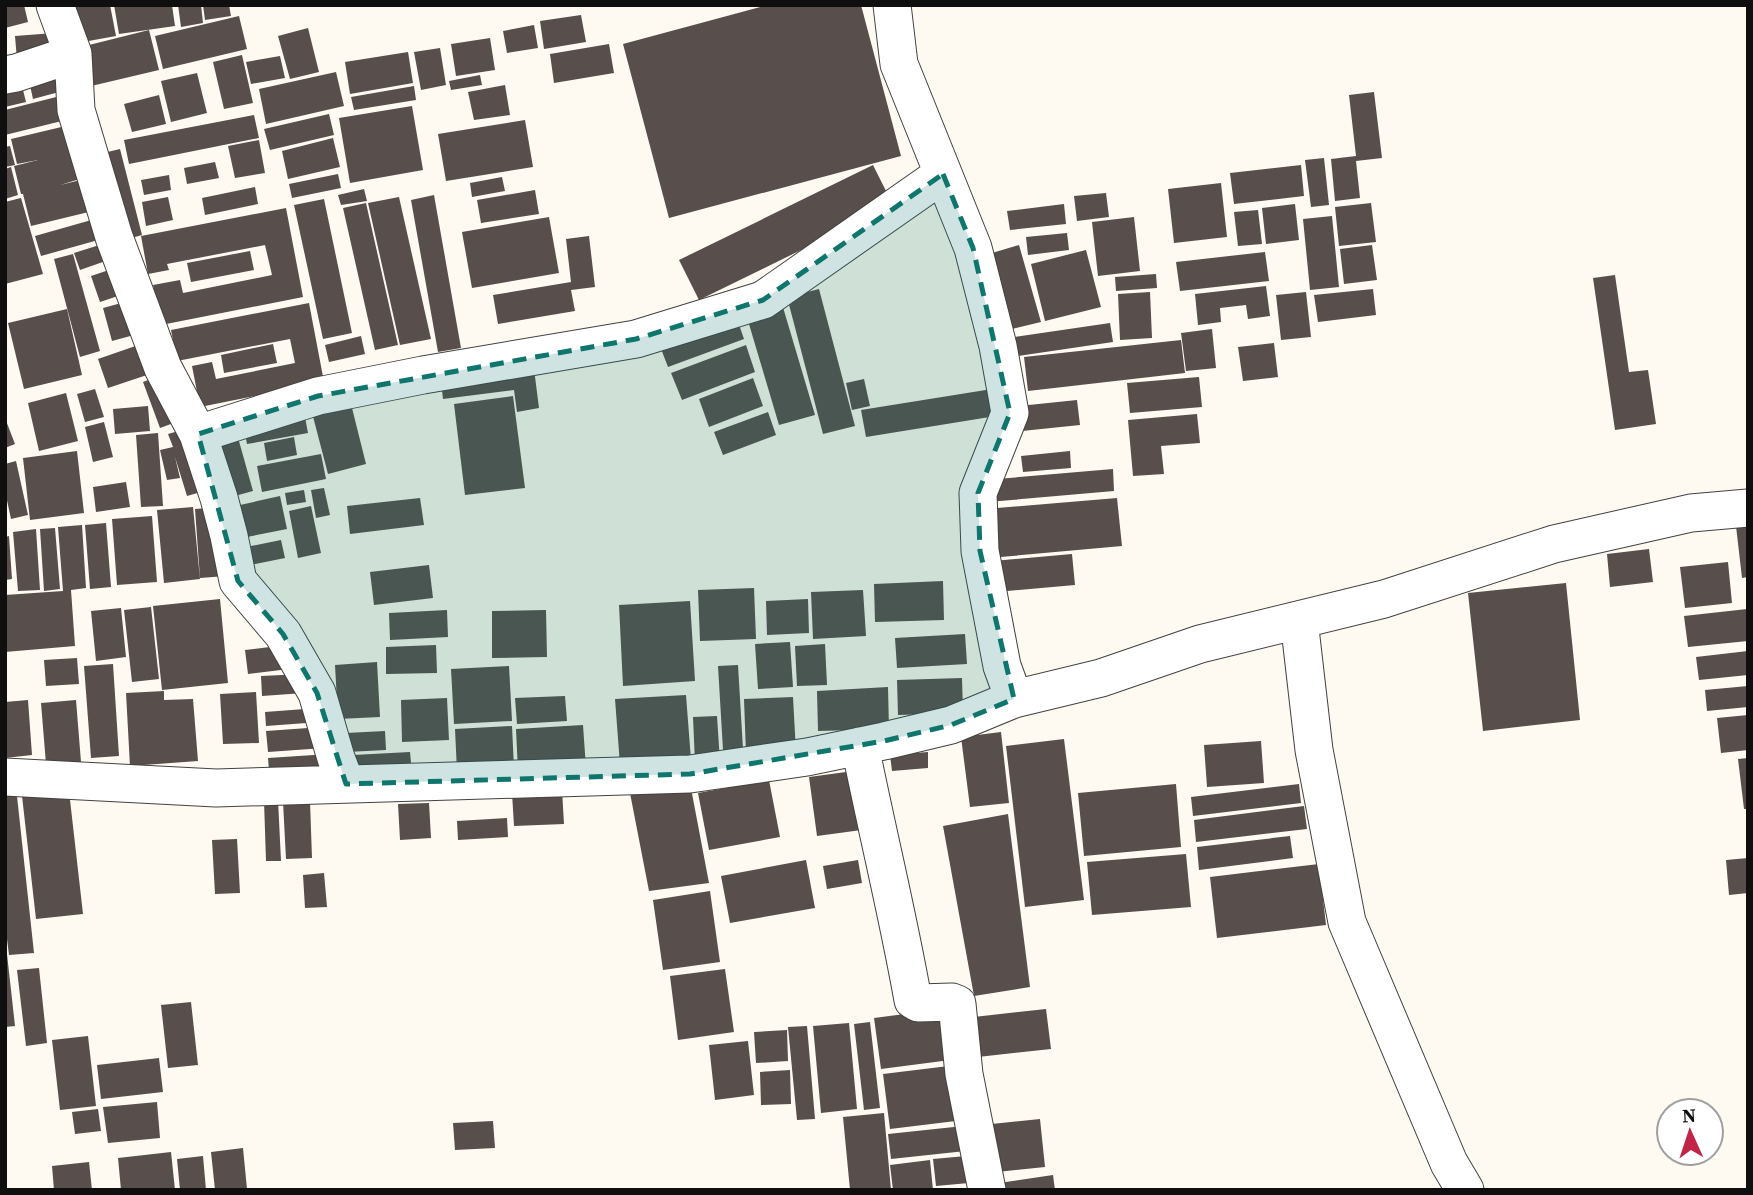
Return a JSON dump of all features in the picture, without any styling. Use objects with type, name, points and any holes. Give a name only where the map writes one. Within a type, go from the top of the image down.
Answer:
[{"type":"street","points":[[55,5],[73,54],[76,110],[114,237],[163,368],[198,434],[219,498],[238,581],[283,634],[317,693],[346,784]]},
{"type":"street","points":[[892,5],[899,64],[973,248],[998,346],[1010,413],[978,493],[980,551],[1002,666],[1014,699]]},
{"type":"street","points":[[5,75],[73,54]]},
{"type":"street","points":[[198,434],[318,396],[423,375],[636,339],[763,300],[943,174]]},
{"type":"street","points":[[5,777],[216,788],[690,774],[807,757],[951,725],[1014,699],[1101,678],[1200,644],[1384,599],[1554,544],[1691,513],[1748,508]]},
{"type":"street","points":[[1299,620],[1314,750],[1347,922],[1449,1163],[1465,1190]]},
{"type":"street","points":[[860,746],[913,1000],[918,1003],[957,1004],[964,1074],[987,1190]]},
{"type":"highlighted area","points":[[943,174],[973,248],[1010,413],[978,493],[980,551],[1014,699],[951,725],[884,741],[690,774],[346,784],[317,693],[283,634],[238,581],[198,434],[318,396],[636,339],[763,300]]},
{"type":"building","points":[[5,5],[24,5],[28,22],[5,28]]},
{"type":"building","points":[[64,5],[110,5],[116,36],[72,44]]},
{"type":"building","points":[[114,5],[172,5],[175,26],[119,34]]},
{"type":"building","points":[[178,5],[201,5],[203,23],[181,27]]},
{"type":"building","points":[[203,5],[229,5],[231,16],[205,20]]},
{"type":"building","points":[[768,5],[861,5],[901,156],[669,218],[623,44]]},
{"type":"building","points":[[581,15],[586,42],[544,49],[540,21]]},
{"type":"building","points":[[239,16],[247,49],[163,69],[155,36]]},
{"type":"building","points":[[534,25],[538,48],[507,53],[503,31]]},
{"type":"building","points":[[308,28],[319,72],[290,79],[278,36]]},
{"type":"building","points":[[149,30],[159,70],[87,87],[77,48]]},
{"type":"building","points":[[54,33],[55,58],[17,60],[15,36]]},
{"type":"building","points":[[490,38],[495,70],[456,76],[451,44]]},
{"type":"building","points":[[609,44],[614,73],[554,83],[550,54]]},
{"type":"building","points":[[440,48],[446,85],[421,90],[414,52]]},
{"type":"building","points":[[408,52],[413,83],[350,94],[345,62]]},
{"type":"building","points":[[242,55],[253,103],[224,109],[213,62]]},
{"type":"building","points":[[280,56],[285,78],[251,84],[246,62]]},
{"type":"building","points":[[53,66],[59,92],[33,99],[27,72]]},
{"type":"building","points":[[336,72],[344,106],[266,124],[259,89]]},
{"type":"building","points":[[197,73],[207,113],[171,122],[161,81]]},
{"type":"building","points":[[480,75],[482,85],[451,90],[449,81]]},
{"type":"building","points":[[20,78],[26,102],[5,107],[5,82]]},
{"type":"building","points":[[505,85],[510,115],[474,120],[468,92]]},
{"type":"building","points":[[414,86],[416,100],[354,110],[351,97]]},
{"type":"building","points":[[1374,92],[1382,158],[1356,161],[1360,198],[1335,201],[1331,159],[1356,156],[1349,95]]},
{"type":"building","points":[[68,94],[74,118],[5,135],[5,110]]},
{"type":"building","points":[[159,95],[166,124],[132,132],[124,104]]},
{"type":"building","points":[[412,106],[423,170],[350,183],[339,118]]},
{"type":"building","points":[[329,114],[334,135],[270,150],[264,129]]},
{"type":"building","points":[[254,115],[259,138],[129,164],[124,140]]},
{"type":"building","points":[[525,120],[533,167],[446,181],[438,134]]},
{"type":"building","points":[[74,124],[90,176],[60,185],[89,178],[97,210],[31,226],[14,166],[38,160],[17,164],[11,139]]},
{"type":"building","points":[[333,138],[340,167],[288,179],[282,151]]},
{"type":"building","points":[[259,140],[265,173],[235,178],[228,146]]},
{"type":"building","points":[[10,146],[15,165],[5,167],[5,147]]},
{"type":"building","points":[[120,149],[142,235],[121,241],[99,154]]},
{"type":"building","points":[[1324,158],[1329,205],[1311,207],[1305,160]]},
{"type":"building","points":[[215,162],[219,178],[187,184],[184,168]]},
{"type":"building","points":[[873,165],[893,205],[699,300],[679,260]]},
{"type":"building","points":[[1301,165],[1304,196],[1234,204],[1230,173]]},
{"type":"building","points":[[11,167],[18,195],[5,199],[5,169]]},
{"type":"building","points":[[338,174],[341,188],[292,198],[289,184]]},
{"type":"building","points":[[169,175],[171,190],[144,195],[141,180]]},
{"type":"building","points":[[502,177],[505,191],[472,197],[470,183]]},
{"type":"building","points":[[1221,183],[1227,237],[1174,243],[1168,189]]},
{"type":"building","points":[[255,187],[258,204],[205,215],[202,198]]},
{"type":"building","points":[[364,189],[367,201],[341,205],[338,195]]},
{"type":"building","points":[[535,190],[539,214],[481,223],[477,200]]},
{"type":"building","points":[[1106,193],[1109,217],[1077,221],[1074,196]]},
{"type":"building","points":[[434,195],[461,348],[438,352],[411,200]]},
{"type":"building","points":[[168,197],[173,220],[146,226],[142,202]]},
{"type":"building","points":[[399,197],[431,339],[400,345],[368,203]]},
{"type":"building","points":[[21,198],[43,274],[5,284],[5,202]]},
{"type":"building","points":[[324,199],[352,333],[323,339],[294,205]]},
{"type":"building","points":[[366,203],[398,345],[375,350],[343,208]]},
{"type":"building","points":[[1371,203],[1376,242],[1339,246],[1335,207]]},
{"type":"building","points":[[1064,204],[1066,224],[1010,230],[1007,211]]},
{"type":"building","points":[[1295,204],[1299,240],[1266,244],[1262,208]]},
{"type":"building","points":[[286,208],[303,297],[161,325],[153,285],[180,280],[183,293],[272,275],[265,245],[167,264],[169,270],[148,274],[141,236]]},
{"type":"building","points":[[1258,210],[1262,244],[1238,246],[1234,212]]},
{"type":"building","points":[[1332,216],[1339,287],[1310,290],[1303,219]]},
{"type":"building","points":[[102,217],[109,237],[41,256],[35,236]]},
{"type":"building","points":[[549,217],[559,273],[472,288],[462,232]]},
{"type":"building","points":[[1134,217],[1140,271],[1098,276],[1092,222]]},
{"type":"building","points":[[1067,233],[1069,250],[1028,255],[1026,237]]},
{"type":"building","points":[[589,236],[595,287],[571,290],[575,311],[498,324],[493,295],[571,282],[566,239]]},
{"type":"building","points":[[112,241],[117,257],[80,270],[74,253]]},
{"type":"building","points":[[1019,245],[1041,322],[1012,329],[992,253]]},
{"type":"building","points":[[1372,245],[1377,280],[1344,284],[1340,249]]},
{"type":"building","points":[[1086,250],[1101,307],[1045,321],[1031,264]]},
{"type":"building","points":[[250,251],[254,270],[191,282],[187,263]]},
{"type":"building","points":[[1265,252],[1269,281],[1180,291],[1176,262]]},
{"type":"building","points":[[73,254],[100,351],[80,357],[54,259]]},
{"type":"building","points":[[118,267],[127,293],[100,302],[91,276]]},
{"type":"building","points":[[1156,274],[1157,288],[1116,291],[1115,277]]},
{"type":"building","points":[[1615,275],[1629,372],[1648,370],[1656,424],[1615,430],[1593,278]]},
{"type":"building","points":[[1266,286],[1270,316],[1248,319],[1246,305],[1220,308],[1221,322],[1198,325],[1195,294]]},
{"type":"building","points":[[819,289],[855,426],[823,434],[787,297]]},
{"type":"building","points":[[1373,289],[1376,315],[1318,322],[1314,295]]},
{"type":"building","points":[[1150,292],[1152,338],[1120,340],[1118,294]]},
{"type":"building","points":[[1306,292],[1311,337],[1281,340],[1276,295]]},
{"type":"building","points":[[125,302],[134,335],[112,341],[103,308]]},
{"type":"building","points":[[309,303],[324,382],[200,407],[192,366],[212,362],[216,379],[295,363],[290,339],[177,361],[171,330]]},
{"type":"building","points":[[782,304],[815,415],[779,425],[746,314]]},
{"type":"building","points":[[67,309],[82,375],[24,389],[8,323]]},
{"type":"building","points":[[735,313],[744,339],[668,367],[658,341]]},
{"type":"building","points":[[1110,323],[1113,342],[1018,356],[1015,337]]},
{"type":"building","points":[[1212,329],[1216,368],[1186,371],[1181,333]]},
{"type":"building","points":[[361,336],[365,354],[329,362],[325,345]]},
{"type":"building","points":[[1181,340],[1185,373],[1028,391],[1024,357]]},
{"type":"building","points":[[147,342],[156,372],[108,388],[98,359]]},
{"type":"building","points":[[1274,343],[1278,377],[1243,381],[1238,347]]},
{"type":"building","points":[[273,344],[277,363],[224,373],[221,355]]},
{"type":"building","points":[[746,345],[755,372],[682,400],[671,373]]},
{"type":"building","points":[[533,361],[539,408],[517,412],[514,390],[443,399],[440,373]]},
{"type":"building","points":[[164,374],[182,420],[160,428],[143,382]]},
{"type":"building","points":[[1199,377],[1202,407],[1130,413],[1127,383]]},
{"type":"building","points":[[753,378],[763,406],[709,427],[699,399]]},
{"type":"building","points":[[864,379],[870,406],[852,410],[846,383]]},
{"type":"building","points":[[95,389],[104,417],[85,422],[77,394]]},
{"type":"building","points":[[992,389],[996,416],[866,437],[861,410]]},
{"type":"building","points":[[66,393],[78,441],[39,451],[28,403]]},
{"type":"building","points":[[349,396],[366,464],[328,474],[310,405]]},
{"type":"building","points":[[513,396],[525,488],[465,495],[454,404]]},
{"type":"building","points":[[1077,400],[1080,425],[1022,431],[1019,406]]},
{"type":"building","points":[[148,406],[150,431],[115,434],[113,409]]},
{"type":"building","points":[[304,412],[308,433],[247,444],[243,424]]},
{"type":"building","points":[[768,412],[776,435],[723,455],[714,432]]},
{"type":"building","points":[[1197,414],[1200,443],[1161,446],[1164,474],[1133,476],[1128,420]]},
{"type":"building","points":[[5,418],[15,444],[5,448]]},
{"type":"building","points":[[104,422],[113,457],[93,462],[85,427]]},
{"type":"building","points":[[235,427],[253,491],[224,499],[206,435]]},
{"type":"building","points":[[189,428],[208,490],[187,496],[175,457],[180,478],[167,480],[160,450],[173,447],[168,434]]},
{"type":"building","points":[[158,433],[163,506],[141,507],[136,435]]},
{"type":"building","points":[[294,437],[297,455],[267,461],[264,443]]},
{"type":"building","points":[[77,451],[84,513],[30,520],[23,458]]},
{"type":"building","points":[[1070,451],[1071,468],[1023,472],[1021,456]]},
{"type":"building","points":[[321,454],[326,479],[262,492],[257,466]]},
{"type":"building","points":[[16,461],[28,515],[11,519],[5,491],[5,464]]},
{"type":"building","points":[[1113,469],[1114,491],[988,502],[985,480]]},
{"type":"building","points":[[126,482],[130,507],[96,512],[93,487]]},
{"type":"building","points":[[324,488],[330,515],[316,518],[311,490]]},
{"type":"building","points":[[304,490],[306,502],[287,505],[285,493]]},
{"type":"building","points":[[280,496],[287,529],[237,539],[231,507]]},
{"type":"building","points":[[420,498],[424,525],[350,534],[347,506]]},
{"type":"building","points":[[1117,498],[1122,546],[989,558],[985,509]]},
{"type":"building","points":[[311,506],[321,553],[298,558],[289,511]]},
{"type":"building","points":[[193,507],[200,579],[164,583],[157,510]]},
{"type":"building","points":[[220,507],[226,576],[200,578],[195,509]]},
{"type":"building","points":[[152,516],[157,582],[117,585],[112,519]]},
{"type":"building","points":[[106,523],[111,587],[90,589],[85,525]]},
{"type":"building","points":[[82,525],[86,588],[71,590],[75,646],[5,652],[5,595],[63,591],[58,527]]},
{"type":"building","points":[[1748,525],[1748,577],[1742,578],[1736,526]]},
{"type":"building","points":[[55,528],[60,589],[44,591],[40,529]]},
{"type":"building","points":[[36,529],[40,590],[18,591],[13,532]]},
{"type":"building","points":[[9,536],[12,579],[5,580],[5,537]]},
{"type":"building","points":[[281,540],[285,558],[245,566],[241,548]]},
{"type":"building","points":[[1649,549],[1653,582],[1610,587],[1607,554]]},
{"type":"building","points":[[1072,554],[1075,585],[996,592],[993,561]]},
{"type":"building","points":[[1728,562],[1732,603],[1685,608],[1680,567]]},
{"type":"building","points":[[429,565],[433,598],[374,605],[370,572]]},
{"type":"building","points":[[943,581],[944,620],[875,622],[874,584]]},
{"type":"building","points":[[1566,583],[1580,720],[1483,731],[1468,593]]},
{"type":"building","points":[[754,588],[756,639],[700,641],[698,590]]},
{"type":"building","points":[[863,590],[866,636],[813,639],[811,592]]},
{"type":"building","points":[[220,599],[228,683],[162,690],[153,606]]},
{"type":"building","points":[[808,599],[809,633],[767,635],[766,601]]},
{"type":"building","points":[[690,601],[695,681],[623,686],[619,605]]},
{"type":"building","points":[[151,607],[159,679],[132,682],[124,610]]},
{"type":"building","points":[[121,608],[126,657],[96,661],[91,611]]},
{"type":"building","points":[[1747,609],[1748,641],[1688,647],[1684,616]]},
{"type":"building","points":[[447,610],[448,637],[390,640],[389,613]]},
{"type":"building","points":[[546,610],[547,657],[492,658],[492,611]]},
{"type":"building","points":[[965,634],[967,664],[897,668],[895,638]]},
{"type":"building","points":[[790,642],[793,687],[758,689],[755,644]]},
{"type":"building","points":[[825,644],[827,685],[797,686],[795,646]]},
{"type":"building","points":[[286,645],[289,669],[248,674],[245,650]]},
{"type":"building","points":[[436,645],[437,673],[386,674],[386,647]]},
{"type":"building","points":[[1748,651],[1748,675],[1699,680],[1696,657]]},
{"type":"building","points":[[77,658],[79,684],[46,686],[44,660]]},
{"type":"building","points":[[377,662],[380,717],[338,719],[335,665]]},
{"type":"building","points":[[113,664],[119,756],[91,758],[84,666]]},
{"type":"building","points":[[738,665],[743,749],[723,750],[718,666]]},
{"type":"building","points":[[509,666],[512,721],[454,724],[451,669]]},
{"type":"building","points":[[303,674],[304,693],[262,696],[261,676]]},
{"type":"building","points":[[962,678],[963,713],[898,715],[897,680]]},
{"type":"building","points":[[1748,686],[1748,707],[1707,711],[1705,690]]},
{"type":"building","points":[[888,687],[889,729],[818,731],[817,691]]},
{"type":"building","points":[[164,691],[164,700],[193,699],[198,761],[130,766],[126,693]]},
{"type":"building","points":[[256,692],[259,743],[223,744],[220,694]]},
{"type":"building","points":[[686,695],[691,760],[620,765],[615,699]]},
{"type":"building","points":[[565,696],[567,721],[517,724],[515,698]]},
{"type":"building","points":[[793,697],[796,752],[746,754],[744,699]]},
{"type":"building","points":[[447,698],[449,740],[402,742],[401,700]]},
{"type":"building","points":[[28,700],[32,755],[5,758],[5,702]]},
{"type":"building","points":[[76,700],[81,762],[46,764],[41,703]]},
{"type":"building","points":[[318,708],[320,722],[266,726],[265,712]]},
{"type":"building","points":[[1748,715],[1748,750],[1721,753],[1717,718]]},
{"type":"building","points":[[717,716],[720,762],[695,763],[693,717]]},
{"type":"building","points":[[583,725],[586,768],[518,771],[516,729]]},
{"type":"building","points":[[512,726],[514,768],[457,771],[455,729]]},
{"type":"building","points":[[322,727],[324,748],[268,752],[266,731]]},
{"type":"building","points":[[385,731],[386,750],[347,752],[346,733]]},
{"type":"building","points":[[1001,732],[1009,803],[970,807],[961,737]]},
{"type":"building","points":[[1064,739],[1084,900],[1025,907],[1006,746]]},
{"type":"building","points":[[1261,741],[1264,783],[1207,787],[1204,745]]},
{"type":"building","points":[[410,752],[412,773],[354,776],[353,755]]},
{"type":"building","points":[[928,752],[928,768],[892,771],[890,755]]},
{"type":"building","points":[[329,754],[330,779],[270,782],[268,758]]},
{"type":"building","points":[[1748,758],[1748,809],[1744,809],[1738,759]]},
{"type":"building","points":[[861,770],[869,829],[817,836],[809,777]]},
{"type":"building","points":[[769,780],[780,837],[709,850],[698,793]]},
{"type":"building","points":[[690,783],[709,883],[649,891],[629,788]]},
{"type":"building","points":[[1176,784],[1181,847],[1084,856],[1078,793]]},
{"type":"building","points":[[1299,784],[1301,803],[1193,816],[1191,797]]},
{"type":"building","points":[[16,787],[34,953],[9,955],[5,923],[5,788]]},
{"type":"building","points":[[562,790],[564,824],[514,826],[512,793]]},
{"type":"building","points":[[69,791],[83,914],[36,919],[22,796]]},
{"type":"building","points":[[278,800],[281,861],[266,861],[264,801]]},
{"type":"building","points":[[310,801],[312,858],[286,859],[283,802]]},
{"type":"building","points":[[429,803],[431,838],[400,840],[398,804]]},
{"type":"building","points":[[1304,806],[1307,829],[1196,842],[1194,820]]},
{"type":"building","points":[[1008,814],[1030,987],[974,996],[943,826]]},
{"type":"building","points":[[507,818],[508,837],[458,840],[457,821]]},
{"type":"building","points":[[1290,836],[1293,858],[1199,870],[1197,847]]},
{"type":"building","points":[[237,839],[240,893],[215,894],[212,840]]},
{"type":"building","points":[[1186,854],[1191,907],[1092,915],[1087,862]]},
{"type":"building","points":[[1748,858],[1748,893],[1729,895],[1726,860]]},
{"type":"building","points":[[806,860],[815,908],[730,923],[721,876]]},
{"type":"building","points":[[858,860],[862,883],[827,889],[823,866]]},
{"type":"building","points":[[1319,864],[1326,925],[1217,938],[1210,877]]},
{"type":"building","points":[[324,873],[327,907],[305,908],[303,875]]},
{"type":"building","points":[[710,891],[720,962],[663,970],[653,900]]},
{"type":"building","points":[[5,954],[15,1026],[5,1027]]},
{"type":"building","points":[[39,968],[47,1043],[26,1046],[17,970]]},
{"type":"building","points":[[725,969],[734,1032],[678,1040],[670,976]]},
{"type":"building","points":[[191,1002],[198,1065],[168,1068],[161,1005]]},
{"type":"building","points":[[951,1008],[958,1059],[881,1069],[874,1018]]},
{"type":"building","points":[[1046,1009],[1051,1049],[969,1058],[965,1018]]},
{"type":"building","points":[[870,1022],[880,1108],[864,1110],[854,1024]]},
{"type":"building","points":[[849,1023],[857,1109],[821,1113],[813,1026]]},
{"type":"building","points":[[807,1026],[815,1119],[797,1120],[788,1027]]},
{"type":"building","points":[[787,1030],[788,1061],[756,1063],[754,1032]]},
{"type":"building","points":[[88,1036],[96,1106],[60,1110],[52,1040]]},
{"type":"building","points":[[748,1041],[754,1095],[715,1100],[709,1045]]},
{"type":"building","points":[[159,1058],[163,1092],[101,1099],[97,1065]]},
{"type":"building","points":[[957,1065],[964,1120],[890,1129],[883,1074]]},
{"type":"building","points":[[790,1070],[791,1104],[761,1105],[760,1072]]},
{"type":"building","points":[[157,1102],[160,1138],[108,1143],[103,1107]]},
{"type":"building","points":[[98,1109],[101,1131],[75,1134],[72,1112]]},
{"type":"building","points":[[884,1113],[891,1190],[850,1190],[843,1117]]},
{"type":"building","points":[[1040,1119],[1045,1167],[988,1173],[982,1125]]},
{"type":"building","points":[[493,1121],[495,1148],[455,1150],[453,1123]]},
{"type":"building","points":[[973,1125],[975,1150],[891,1159],[888,1134]]},
{"type":"building","points":[[243,1148],[247,1189],[215,1190],[211,1152]]},
{"type":"building","points":[[171,1152],[175,1190],[121,1190],[118,1158]]},
{"type":"building","points":[[977,1155],[980,1182],[936,1186],[933,1159]]},
{"type":"building","points":[[203,1156],[206,1190],[180,1190],[177,1159]]},
{"type":"building","points":[[930,1160],[933,1190],[893,1190],[890,1165]]},
{"type":"building","points":[[89,1162],[92,1190],[54,1190],[52,1166]]},
{"type":"building","points":[[1053,1175],[1055,1190],[993,1190],[992,1184]]}]
